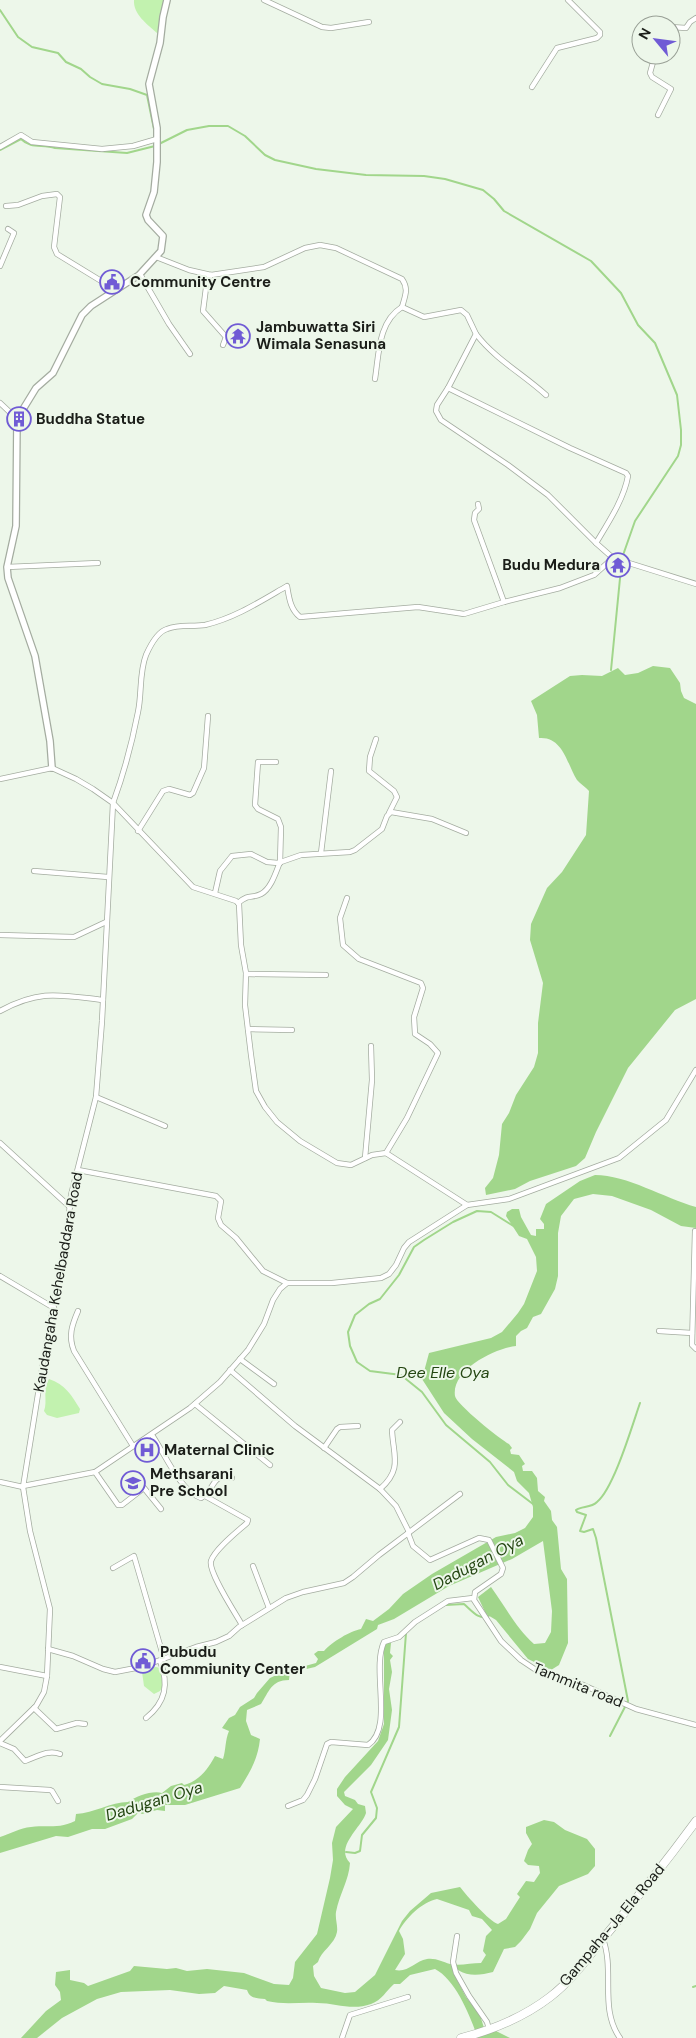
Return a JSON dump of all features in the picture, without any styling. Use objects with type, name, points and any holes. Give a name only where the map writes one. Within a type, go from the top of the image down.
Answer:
[{"type":"highway","name":"Gampaha-Ja Ela Road","points":[[461,2038],[502,2025],[534,2009],[552,1996],[574,1974],[603,1939],[696,1821]]},
{"type":"street","points":[[52,768],[50,741],[35,656],[8,578],[8,567],[16,526],[17,419],[36,388],[54,373],[82,314],[140,274],[160,251],[163,236],[148,220],[146,214],[157,177],[157,128],[149,84],[160,43],[167,0]]},
{"type":"street","points":[[264,0],[322,27],[331,28],[369,22]]},
{"type":"street","points":[[532,87],[556,48],[597,38],[600,35],[600,32],[568,0]]},
{"type":"street","points":[[681,28],[686,28],[696,18]]},
{"type":"street","points":[[652,65],[650,73],[652,77],[671,88],[658,115]]},
{"type":"street","points":[[0,146],[21,136],[32,142],[102,149],[133,146],[157,139]]},
{"type":"street","points":[[6,206],[18,205],[42,196],[57,194],[60,197],[54,247],[57,254],[111,287],[114,291]]},
{"type":"street","points":[[0,266],[14,233],[8,229]]},
{"type":"street","points":[[156,257],[189,270],[211,275],[264,267],[305,248],[320,245],[336,248],[402,279],[407,290],[402,307],[395,311],[386,323],[382,335],[375,379]]},
{"type":"street","points":[[140,274],[169,324],[190,354]]},
{"type":"street","points":[[211,275],[207,280],[203,311],[226,337],[223,345]]},
{"type":"street","points":[[402,307],[424,316],[461,310],[467,315],[476,334],[494,355],[546,396]]},
{"type":"street","points":[[476,334],[437,405],[436,411],[441,420],[508,465],[548,495],[613,558],[696,584]]},
{"type":"street","points":[[448,388],[570,448],[626,473],[628,476],[627,482],[622,494],[596,543]]},
{"type":"street","points":[[0,403],[17,419]]},
{"type":"street","points":[[478,504],[479,509],[475,513],[474,520],[504,602],[542,594],[594,574],[613,558]]},
{"type":"street","points":[[8,567],[98,562]]},
{"type":"street","name":"Kaudangaha Kehelbaddara Road","points":[[0,1742],[34,1708],[44,1692],[47,1676],[51,1622],[48,1596],[30,1531],[23,1486],[70,1206],[96,1097],[113,804],[125,770],[139,711],[142,670],[146,655],[158,635],[166,629],[202,625],[220,620],[241,612],[287,586],[290,602],[300,617],[418,607],[464,614],[504,602]]},
{"type":"street","points":[[138,831],[163,791],[169,789],[190,795],[193,793],[204,768],[208,716]]},
{"type":"street","points":[[215,893],[220,871],[232,856],[251,854],[267,862],[280,863],[301,854],[355,850],[382,829],[397,797],[394,791],[369,771],[370,758],[376,739]]},
{"type":"street","points":[[238,903],[247,896],[260,895],[268,888],[280,863],[281,827],[278,819],[258,809],[255,805],[258,762],[276,762]]},
{"type":"street","points":[[0,779],[52,768],[93,789],[113,804],[189,884],[240,904],[241,945],[246,974],[245,1005],[256,1091],[265,1108],[277,1122],[300,1141],[337,1163],[350,1165],[372,1154],[386,1153],[467,1204]]},
{"type":"street","points":[[321,853],[331,771]]},
{"type":"street","points":[[389,814],[391,812],[401,813],[432,819],[466,833]]},
{"type":"street","points":[[34,871],[108,877]]},
{"type":"street","points":[[347,898],[340,918],[343,944],[359,959],[421,983],[423,988],[414,1017],[415,1034],[430,1044],[438,1053],[406,1118],[386,1153]]},
{"type":"street","points":[[0,934],[74,937],[106,922]]},
{"type":"street","points":[[246,974],[326,975]]},
{"type":"street","points":[[0,1011],[21,1000],[51,994],[103,1000]]},
{"type":"street","points":[[248,1029],[292,1030]]},
{"type":"street","points":[[365,1158],[372,1080],[371,1046]]},
{"type":"street","points":[[78,1170],[216,1196],[221,1201],[218,1218],[220,1225],[236,1238],[263,1271],[287,1283],[332,1283],[381,1278],[389,1274],[396,1265],[409,1242],[467,1204],[509,1199],[619,1158],[666,1120],[696,1070]]},
{"type":"street","points":[[96,1097],[165,1126]]},
{"type":"street","points":[[0,1143],[70,1206]]},
{"type":"street","points":[[695,1231],[692,1345],[696,1349]]},
{"type":"street","points":[[0,1276],[54,1308]]},
{"type":"street","points":[[0,1482],[23,1486],[95,1472],[152,1435],[195,1404],[220,1382],[248,1350],[264,1324],[276,1294],[287,1283]]},
{"type":"street","points":[[78,1311],[70,1331],[72,1346],[133,1446]]},
{"type":"street","points":[[659,1331],[692,1333]]},
{"type":"street","points":[[240,1359],[274,1384]]},
{"type":"street","points":[[230,1370],[295,1426],[380,1489],[396,1506],[413,1546],[428,1559],[479,1538],[489,1540],[504,1568],[501,1574],[475,1592],[473,1598],[448,1601],[415,1622],[399,1637],[384,1642],[379,1682],[382,1713],[380,1726],[374,1740],[368,1745],[331,1742],[327,1744],[315,1779],[303,1800],[288,1806]]},
{"type":"street","points":[[195,1404],[270,1465]]},
{"type":"street","points":[[380,1489],[394,1473],[395,1452],[392,1430],[400,1422]]},
{"type":"street","points":[[324,1448],[337,1428],[358,1426]]},
{"type":"street","points":[[152,1435],[164,1451],[182,1485],[194,1495],[201,1498],[205,1496],[215,1480],[221,1477],[232,1478]]},
{"type":"street","points":[[95,1472],[118,1505],[144,1488],[161,1509]]},
{"type":"street","points":[[48,1649],[115,1672],[127,1671],[162,1660],[196,1646],[216,1642],[229,1636],[242,1625],[286,1598],[303,1592],[344,1583],[353,1578],[408,1532],[460,1494]]},
{"type":"street","points":[[205,1496],[248,1520],[220,1549],[212,1560],[211,1566],[242,1625]]},
{"type":"street","points":[[114,1568],[134,1556],[162,1660],[166,1683],[165,1688],[158,1705],[146,1718]]},
{"type":"street","points":[[253,1566],[269,1608]]},
{"type":"street","name":"Tammita road","points":[[473,1598],[501,1641],[521,1660],[536,1670],[581,1684],[636,1709],[696,1725]]},
{"type":"street","points":[[0,1667],[47,1676]]},
{"type":"street","points":[[34,1708],[56,1729],[77,1723],[85,1724]]},
{"type":"street","points":[[0,1742],[14,1749],[25,1761],[47,1752],[60,1754]]},
{"type":"street","points":[[0,1787],[52,1790],[58,1801]]},
{"type":"street","points":[[456,1936],[453,1962],[456,1973],[468,1996],[487,2022],[488,2029]]},
{"type":"street","points":[[603,1939],[607,1950],[609,2013],[612,2027],[620,2038]]},
{"type":"street","points":[[342,2038],[350,2015],[408,1997]]},
{"type":"shaded area","points":[[134,0],[166,0],[159,32],[157,33],[141,18],[134,5]]},
{"type":"shaded area","points":[[49,1379],[55,1381],[68,1391],[80,1409],[79,1413],[57,1418],[47,1415],[44,1411],[46,1387]]},
{"type":"shaded area","points":[[148,1668],[160,1668],[163,1686],[160,1691],[154,1694],[144,1686],[142,1672]]},
{"type":"water","points":[[653,666],[670,668],[680,683],[684,698],[696,704],[696,999],[675,1010],[628,1068],[585,1158],[576,1166],[530,1181],[515,1189],[486,1195],[485,1188],[493,1178],[499,1155],[502,1124],[509,1113],[516,1095],[534,1067],[538,1053],[538,1023],[543,983],[530,940],[531,924],[547,888],[562,872],[586,835],[589,791],[577,780],[559,746],[554,741],[539,738],[537,715],[531,701],[570,676],[602,676],[618,668],[625,675],[638,673]]},
{"type":"water","name":"Dee Elle Oya","points":[[595,1175],[633,1183],[696,1207],[696,1228],[681,1226],[651,1210],[612,1196],[593,1194],[574,1199],[561,1216],[558,1233],[558,1276],[555,1289],[541,1314],[533,1317],[527,1328],[516,1336],[516,1346],[486,1356],[467,1369],[456,1386],[455,1396],[470,1414],[509,1444],[512,1448],[510,1450],[511,1454],[519,1455],[525,1464],[522,1466],[523,1471],[532,1471],[537,1478],[538,1491],[545,1497],[544,1501],[551,1511],[552,1520],[557,1527],[561,1569],[567,1579],[568,1643],[559,1665],[551,1670],[528,1659],[496,1620],[486,1614],[478,1597],[491,1587],[528,1638],[534,1644],[545,1643],[551,1632],[552,1611],[543,1541],[512,1559],[449,1586],[394,1619],[378,1625],[377,1629],[315,1667],[302,1670],[302,1673],[290,1671],[289,1680],[274,1684],[261,1704],[247,1710],[246,1721],[251,1735],[260,1739],[255,1759],[240,1788],[185,1805],[165,1805],[165,1811],[157,1810],[142,1814],[139,1812],[132,1819],[105,1829],[92,1829],[68,1837],[56,1836],[0,1853],[0,1837],[15,1831],[31,1827],[64,1825],[75,1821],[76,1814],[128,1802],[149,1793],[162,1793],[171,1786],[182,1783],[184,1785],[194,1781],[206,1770],[215,1756],[223,1759],[229,1731],[222,1728],[240,1707],[254,1698],[270,1678],[298,1665],[305,1666],[316,1663],[318,1659],[314,1654],[318,1651],[324,1651],[341,1637],[361,1629],[366,1619],[373,1621],[389,1609],[403,1594],[432,1574],[496,1537],[515,1533],[525,1528],[533,1517],[533,1507],[529,1493],[517,1481],[514,1472],[472,1439],[444,1413],[422,1379],[429,1353],[491,1338],[502,1332],[524,1304],[537,1271],[536,1257],[527,1239],[519,1236],[506,1216],[507,1212],[512,1209],[519,1209],[521,1217],[531,1235],[536,1236],[536,1229],[544,1229],[544,1224],[540,1219],[546,1204],[580,1181]]},
{"type":"water","points":[[387,1642],[391,1643],[390,1653],[393,1656],[390,1660],[392,1672],[389,1689],[392,1710],[388,1740],[371,1765],[344,1792],[345,1796],[365,1806],[366,1813],[364,1819],[350,1837],[345,1850],[346,1857],[350,1863],[336,1912],[336,1936],[318,1962],[313,1966],[314,1976],[321,1988],[345,1993],[355,1992],[375,1975],[402,1921],[410,1911],[431,1893],[460,1887],[478,1908],[494,1922],[498,1924],[506,1919],[520,1897],[517,1894],[526,1881],[534,1882],[540,1873],[539,1866],[528,1865],[524,1861],[532,1844],[526,1833],[526,1827],[544,1820],[554,1822],[565,1830],[587,1839],[595,1849],[595,1866],[588,1874],[559,1886],[537,1913],[530,1929],[521,1941],[515,1947],[504,1949],[493,1972],[475,1975],[466,1974],[458,1970],[453,1972],[466,1997],[480,2015],[484,2028],[489,2033],[496,2031],[510,2038],[478,2038],[456,1990],[443,1974],[435,1969],[410,1975],[400,1984],[394,1984],[375,2002],[357,2007],[324,2003],[273,2002],[252,1997],[247,1990],[224,1986],[215,1993],[199,1994],[170,1990],[121,1992],[97,1999],[62,2018],[37,2038],[21,2038],[46,2011],[61,2000],[60,1992],[55,1985],[56,1972],[70,1970],[70,1980],[84,1983],[88,1986],[130,1971],[134,1966],[176,1968],[187,1971],[207,1969],[244,1973],[274,1984],[289,1985],[293,1978],[295,1962],[317,1934],[330,1878],[333,1860],[332,1843],[336,1827],[353,1809],[345,1805],[337,1796],[337,1789],[345,1777],[378,1741],[384,1724],[384,1648]],"holes":[[[437,1899],[469,1910],[472,1916],[482,1919],[492,1930],[486,1936],[483,1951],[486,1955],[481,1963],[454,1965],[427,1959],[404,1970],[395,1970],[405,1954],[403,1939],[399,1931],[415,1911],[426,1903]]]},
{"type":"waterway","points":[[0,10],[18,37],[32,47],[58,53],[66,62],[81,69],[102,84],[130,89],[147,95],[155,134]]},
{"type":"waterway","points":[[0,150],[21,139],[37,146],[127,153],[155,146],[187,130],[209,126],[228,126],[245,136],[265,155],[275,160],[316,169],[366,175],[424,176],[445,179],[483,190],[504,211],[591,261],[621,293],[638,325],[655,343],[677,395],[681,430],[681,445],[678,456],[635,521],[622,558],[611,670]]},
{"type":"waterway","points":[[515,1227],[491,1212],[477,1211],[453,1222],[424,1240],[414,1247],[399,1275],[380,1299],[369,1304],[355,1315],[348,1332],[350,1346],[357,1362],[370,1371],[401,1375],[422,1392],[446,1425],[490,1462],[508,1485],[533,1504]]},
{"type":"waterway","points":[[610,1736],[628,1701],[596,1538],[593,1529],[584,1532],[580,1531],[586,1515],[576,1510],[595,1504],[610,1484],[622,1456],[640,1403]]},
{"type":"waterway","points":[[446,1605],[464,1604],[479,1616],[486,1617],[490,1615]]},
{"type":"waterway","points":[[346,1852],[355,1853],[360,1851],[362,1835],[376,1818],[377,1808],[371,1792],[399,1727],[406,1633]]},
{"type":"place","name":"Community Centre","points":[[112,282]]},
{"type":"place","name":"Jambuwatta Siri Wimala Senasuna","points":[[238,336]]},
{"type":"place","name":"Buddha Statue","points":[[19,419]]},
{"type":"place","name":"Budu Medura","points":[[618,565]]},
{"type":"place","name":"Maternal Clinic","points":[[147,1450]]},
{"type":"place","name":"Methsarani Pre School","points":[[133,1483]]},
{"type":"place","name":"Pubudu Commiunity Center","points":[[143,1661]]},
{"type":"water label","name":"Dadugan Oya","points":[[478,1562]]},
{"type":"water label","name":"Dadugan Oya","points":[[154,1801]]}]
